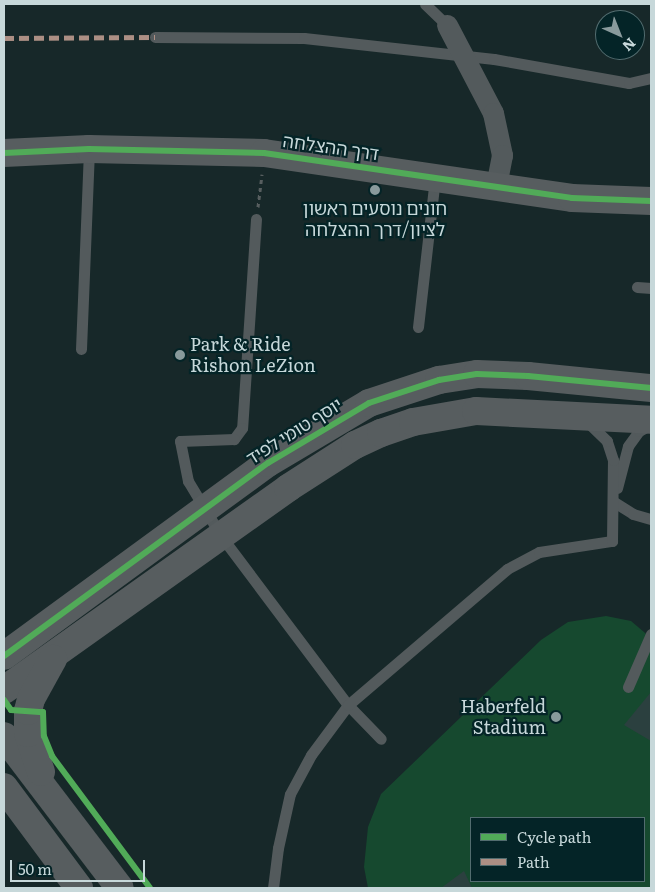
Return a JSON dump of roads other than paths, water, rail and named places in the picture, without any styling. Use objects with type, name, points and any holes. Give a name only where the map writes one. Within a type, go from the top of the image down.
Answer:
[{"type":"street","points":[[447,25],[465,56],[493,113],[502,155],[496,187]]},
{"type":"street","name":"דרך ההצלחה","points":[[4,153],[90,149],[264,153],[435,176],[572,198],[651,201]]},
{"type":"street","name":"יוסף טומי לפיד","points":[[4,656],[268,463],[340,418],[400,391],[439,380],[478,374],[528,376],[651,388]]},
{"type":"street","points":[[4,690],[220,536],[355,445],[397,428],[476,411],[651,420]]},
{"type":"street","points":[[4,634],[47,624]]},
{"type":"street","points":[[48,792],[28,733],[28,711],[31,699],[56,653]]},
{"type":"street","points":[[4,736],[120,888]]},
{"type":"street","points":[[4,787],[80,888]]},
{"type":"lane","points":[[425,4],[447,25]]},
{"type":"lane","points":[[156,37],[304,38],[465,56],[629,82],[651,78]]},
{"type":"lane","points":[[81,349],[90,149]]},
{"type":"lane","points":[[418,327],[435,176]]},
{"type":"lane","points":[[256,219],[242,428],[234,439],[180,441],[188,481],[206,508],[220,536],[348,705],[382,739]]},
{"type":"lane","points":[[637,287],[651,288]]},
{"type":"lane","points":[[273,888],[278,848],[290,794],[311,755],[348,705],[507,569],[539,552],[612,541],[614,502],[612,460],[607,441],[579,415]]},
{"type":"lane","points":[[614,502],[628,446],[639,431],[651,425]]},
{"type":"lane","points":[[614,502],[633,514],[651,518]]},
{"type":"lane","points":[[628,687],[651,634]]},
{"type":"place","name":"חונים נוסעים ראשון לציון/דרך ההצלחה","points":[[375,190]]},
{"type":"place","name":"Park & Ride Rishon LeZion","points":[[180,355]]},
{"type":"place","name":"Haberfeld Stadium","points":[[556,717]]}]
